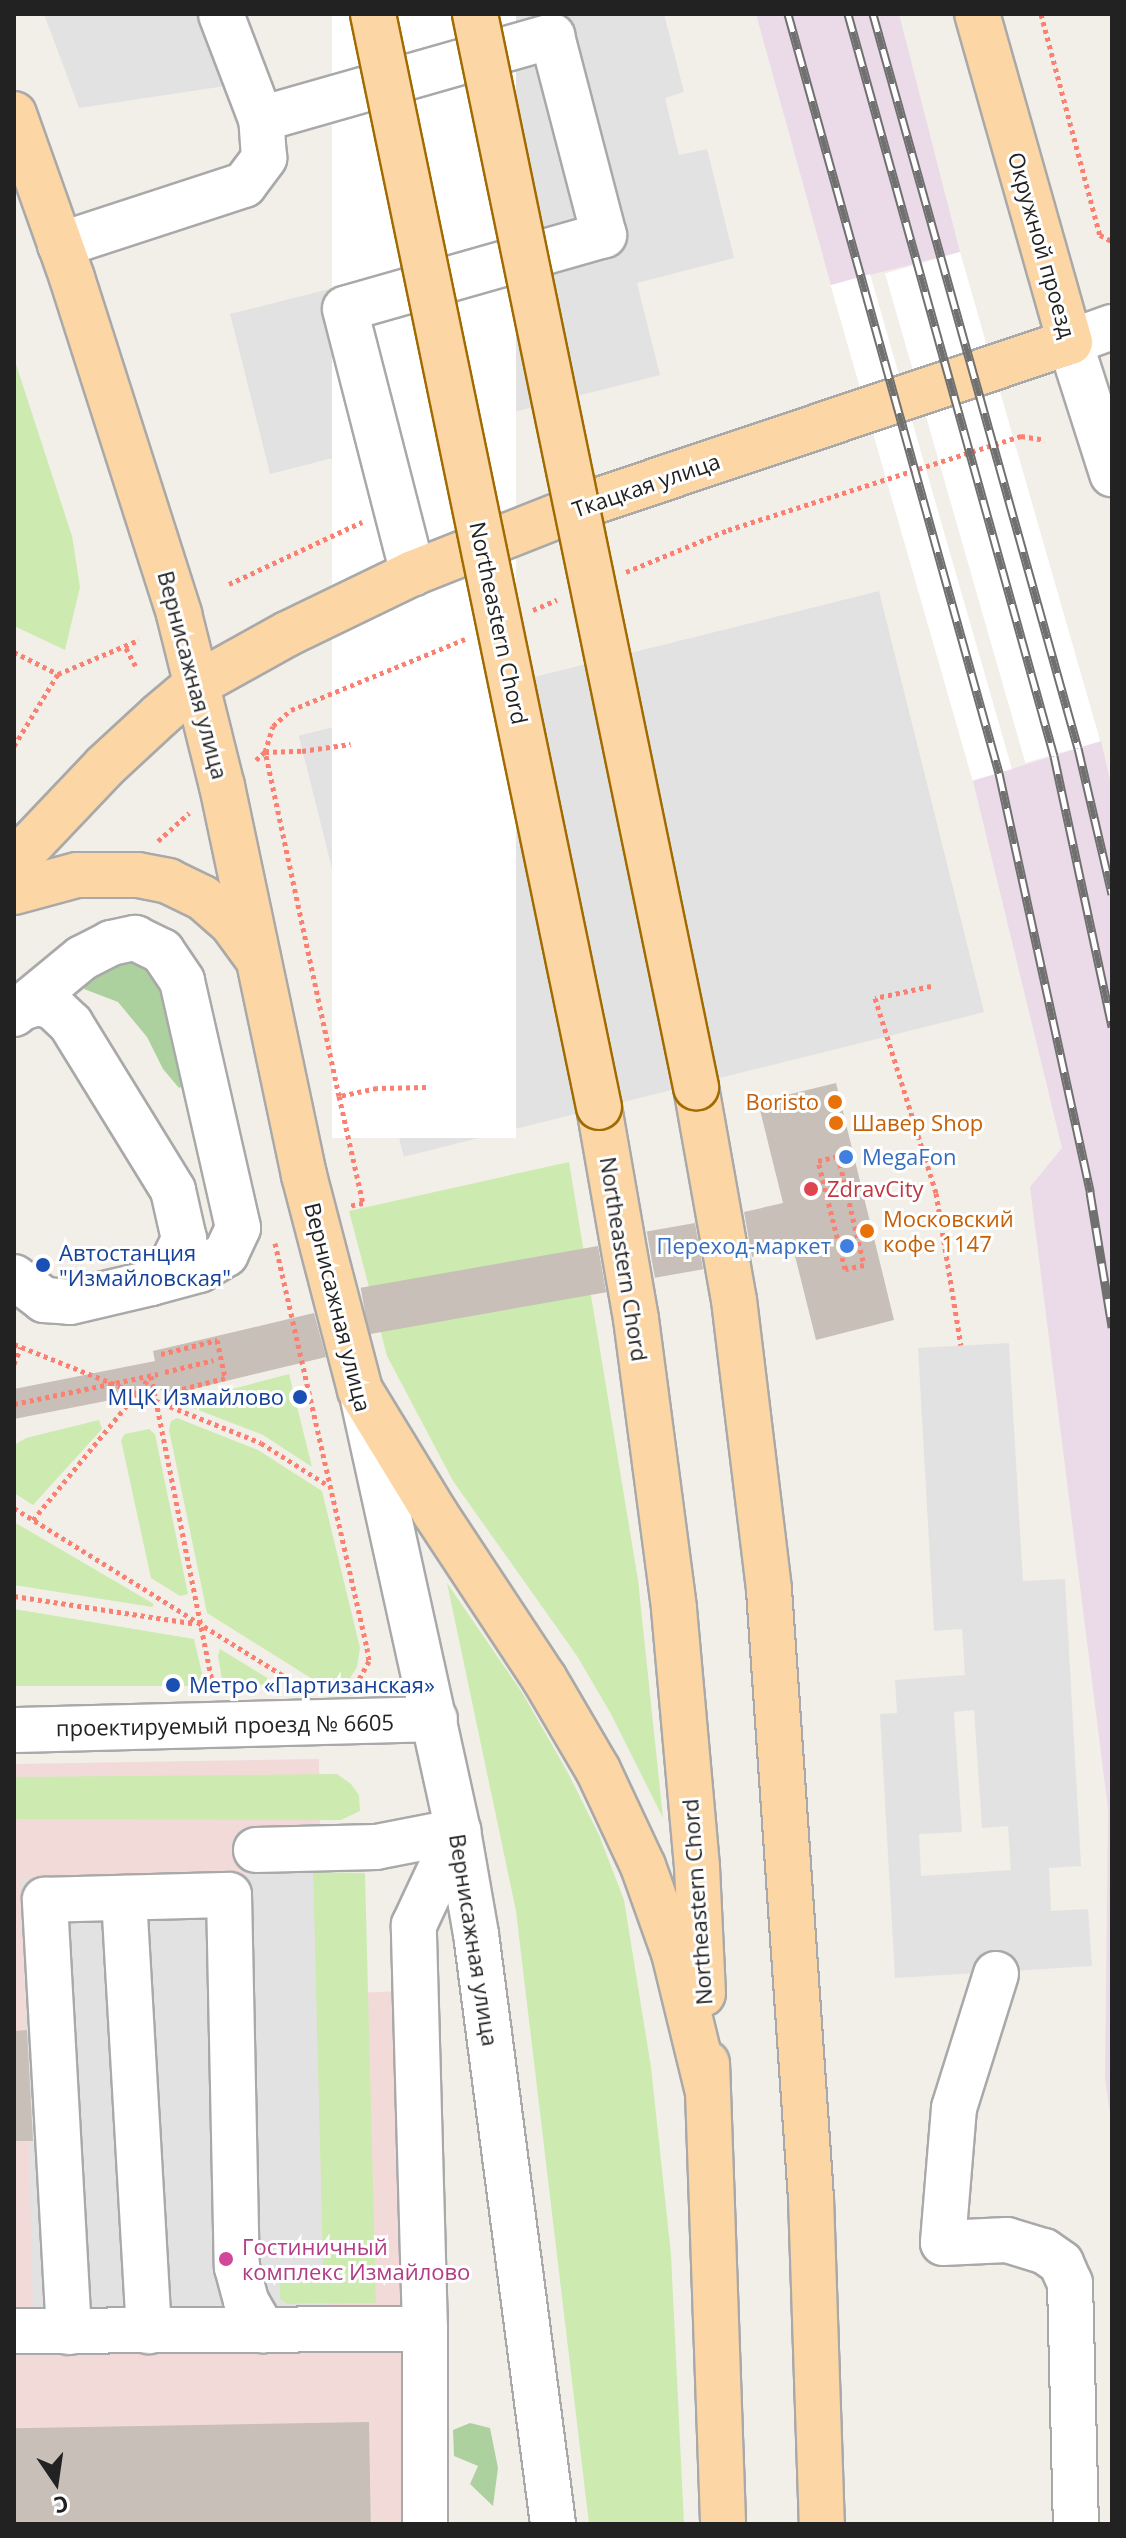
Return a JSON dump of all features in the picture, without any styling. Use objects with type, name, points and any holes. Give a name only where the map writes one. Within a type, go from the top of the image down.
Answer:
[{"type":"main road","name":"Northeastern Chord","points":[[373,14],[599,1107],[636,1319],[674,1609],[697,1867],[723,2524]]},
{"type":"main road","points":[[475,14],[696,1087],[734,1300],[769,1590],[811,2198],[822,2524]]},
{"type":"main road","name":"Окружной проезд","points":[[977,14],[1070,342]]},
{"type":"main road","name":"Вернисажная улица","points":[[14,114],[169,580],[197,684],[304,1175],[360,1390]]},
{"type":"main road","name":"Ткацкая улица","points":[[14,862],[105,766],[197,684],[287,634],[413,573],[590,503],[1070,342]]},
{"type":"main road","points":[[14,892],[77,875],[138,875],[168,881],[203,898],[231,922],[259,960]]},
{"type":"main road","points":[[360,1390],[435,1513],[544,1678],[598,1770],[643,1866],[674,1953],[708,2093]]},
{"type":"street","points":[[60,245],[244,185],[264,158],[261,119],[221,14]]},
{"type":"street","points":[[261,119],[552,36],[604,235],[345,309],[413,573]]},
{"type":"street","name":"Ткацкая улица","points":[[1070,342],[1112,327]]},
{"type":"street","name":"Окружной проезд","points":[[1070,342],[1112,474]]},
{"type":"street","points":[[14,1277],[44,1300],[70,1302],[199,1270],[226,1254],[238,1228],[182,981],[162,951],[135,938],[111,943],[82,958],[18,1011]]},
{"type":"street","points":[[18,1011],[38,1003],[53,1007],[71,1024],[173,1190],[184,1239],[172,1264],[151,1283]]},
{"type":"street","name":"Вернисажная улица","points":[[360,1390],[435,1719],[476,1934],[553,2524]]},
{"type":"street","name":"проектируемый проезд № 6605","points":[[14,1730],[435,1719]]},
{"type":"street","points":[[256,1850],[376,1847],[458,1831]]},
{"type":"street","points":[[425,2524],[425,2329],[414,1925],[458,1831]]},
{"type":"street","points":[[69,2332],[45,1900],[229,1895],[237,2267],[246,2301],[263,2330]]},
{"type":"street","points":[[124,1898],[149,2331]]},
{"type":"street","points":[[996,1974],[954,2108],[943,2243],[1007,2240],[1044,2251],[1061,2263],[1070,2283],[1076,2524]]},
{"type":"street","points":[[14,2331],[425,2329]]},
{"type":"path","points":[[1041,14],[1100,235],[1112,241]]},
{"type":"path","points":[[1021,436],[1045,440]]},
{"type":"path","points":[[229,584],[396,507]]},
{"type":"path","points":[[14,746],[58,674],[139,640]]},
{"type":"path","points":[[126,648],[137,669]]},
{"type":"path","points":[[14,652],[58,674]]},
{"type":"path","points":[[253,762],[265,752],[302,751],[351,744]]},
{"type":"path","points":[[154,845],[196,806]]},
{"type":"path","points":[[931,986],[875,998],[936,1193],[961,1345]]},
{"type":"path","points":[[838,1156],[851,1208],[864,1265],[845,1269],[818,1161],[838,1156]]},
{"type":"path","points":[[275,1242],[367,1648],[365,1672]]},
{"type":"path","points":[[161,1354],[217,1340],[225,1378],[170,1392]]},
{"type":"path","points":[[14,1344],[261,1443],[331,1487]]},
{"type":"path","points":[[14,1364],[21,1347]]},
{"type":"path","points":[[14,1404],[214,1360]]},
{"type":"path","points":[[33,1520],[151,1376]]},
{"type":"path","points":[[151,1376],[215,1694]]},
{"type":"path","points":[[14,1508],[298,1684]]},
{"type":"path","points":[[14,1596],[201,1625]]},
{"type":"shaded area","points":[[44,14],[205,14],[232,85],[79,108]]},
{"type":"shaded area","points":[[429,14],[664,14],[684,92],[665,98],[679,155],[707,149],[734,258],[637,283],[660,375],[270,474],[230,314],[488,249]]},
{"type":"shaded area","points":[[756,14],[899,14],[960,252],[831,285]]},
{"type":"shaded area","points":[[879,591],[984,1012],[404,1157],[299,736]]},
{"type":"shaded area","points":[[1101,741],[1112,788],[1112,2128],[1105,2079],[1108,1809],[1030,1187],[1062,1148],[973,781]]},
{"type":"shaded area","points":[[1009,1343],[1023,1581],[1065,1579],[1081,1866],[1049,1868],[1051,1911],[1088,1909],[1092,1966],[895,1978],[880,1714],[897,1713],[895,1680],[965,1675],[962,1629],[934,1631],[918,1348]],"holes":[[[974,1710],[982,1828],[1008,1826],[1011,1870],[921,1876],[919,1834],[962,1832],[954,1712]]]},
{"type":"shaded area","name":"Гостиничный комплекс Измайлово","points":[[319,1759],[323,1994],[433,1990],[444,2524],[14,2524],[14,1764]]},
{"type":"shaded area","points":[[313,1872],[323,2271],[286,2272],[279,2279],[280,2299],[287,2304],[328,2303],[329,2338],[34,2346],[22,1879]]},
{"type":"green space","points":[[14,358],[72,536],[80,587],[65,650],[14,626]]},
{"type":"green space","points":[[131,953],[159,974],[189,1082],[179,1088],[163,1069],[147,1037],[118,1002],[84,989],[91,961]]},
{"type":"green space","points":[[569,1162],[638,1580],[663,1818],[611,1714],[577,1656],[453,1481],[387,1356],[349,1211]]},
{"type":"green space","points":[[289,1374],[312,1467],[263,1435],[180,1403]]},
{"type":"green space","points":[[177,1418],[258,1450],[322,1491],[360,1648],[357,1667],[347,1683],[322,1685],[207,1613],[169,1430],[171,1421]]},
{"type":"green space","points":[[99,1420],[102,1429],[33,1505],[14,1493],[14,1445],[26,1438]]},
{"type":"green space","points":[[149,1429],[155,1434],[188,1594],[180,1596],[151,1578],[121,1440],[125,1434]]},
{"type":"green space","points":[[14,1522],[154,1604],[152,1607],[14,1585]]},
{"type":"green space","points":[[447,1583],[523,1694],[568,1773],[599,1835],[624,1900],[651,2067],[671,2254],[684,2524],[589,2524],[516,1911]]},
{"type":"green space","points":[[14,1609],[194,1639],[205,1686],[14,1686]]},
{"type":"green space","points":[[220,1649],[269,1679],[269,1685],[223,1685],[218,1656]]},
{"type":"green space","points":[[337,1774],[351,1784],[359,1795],[360,1811],[341,1820],[14,1819],[14,1777]]},
{"type":"green space","points":[[313,1872],[365,1873],[376,2303],[287,2304],[280,2299],[279,2278],[286,2272],[323,2270]]},
{"type":"green space","points":[[470,2423],[490,2428],[498,2468],[493,2506],[470,2484],[478,2466],[454,2456],[453,2430]]},
{"type":"pier","points":[[332,14],[516,14],[516,1138],[332,1138]]},
{"type":"pier","points":[[960,252],[1100,741],[1025,763],[885,273]]},
{"type":"pier","points":[[870,274],[1012,769],[973,780],[831,285]]},
{"type":"building","points":[[836,1083],[894,1320],[816,1340],[793,1248],[752,1257],[744,1212],[783,1203],[758,1102]]},
{"type":"building","points":[[695,1223],[703,1269],[655,1278],[647,1232]]},
{"type":"building","points":[[598,1246],[606,1292],[369,1334],[361,1288]]},
{"type":"building","points":[[314,1313],[326,1357],[164,1396],[162,1390],[14,1419],[14,1389],[155,1361],[153,1351]]},
{"type":"building","points":[[27,2030],[33,2141],[14,2141],[14,2031]]},
{"type":"building","points":[[369,2422],[371,2524],[16,2524],[14,2428]]},
{"type":"railway","points":[[788,14],[999,773],[1090,1192],[1112,1327]]},
{"type":"railway","points":[[848,14],[1054,756],[1112,1027]]},
{"type":"railway","points":[[873,14],[1078,748],[1112,894]]},
{"type":"place","name":"Boristo","points":[[835,1102]]},
{"type":"place","name":"Шавер Shop","points":[[836,1123]]},
{"type":"place","name":"MegaFon","points":[[846,1157]]},
{"type":"place","name":"ZdravCity","points":[[811,1189]]},
{"type":"place","name":"Московский кофе 1147","points":[[867,1231]]},
{"type":"place","name":"Переход-маркет","points":[[847,1246]]},
{"type":"place","name":"Автостанция \"Измайловская\"","points":[[43,1265]]},
{"type":"place","name":"МЦК Измайлово","points":[[300,1397]]},
{"type":"place","name":"Метро «Партизанская»","points":[[173,1685]]},
{"type":"place","name":"Гостиничный комплекс Измайлово","points":[[226,2259]]}]
